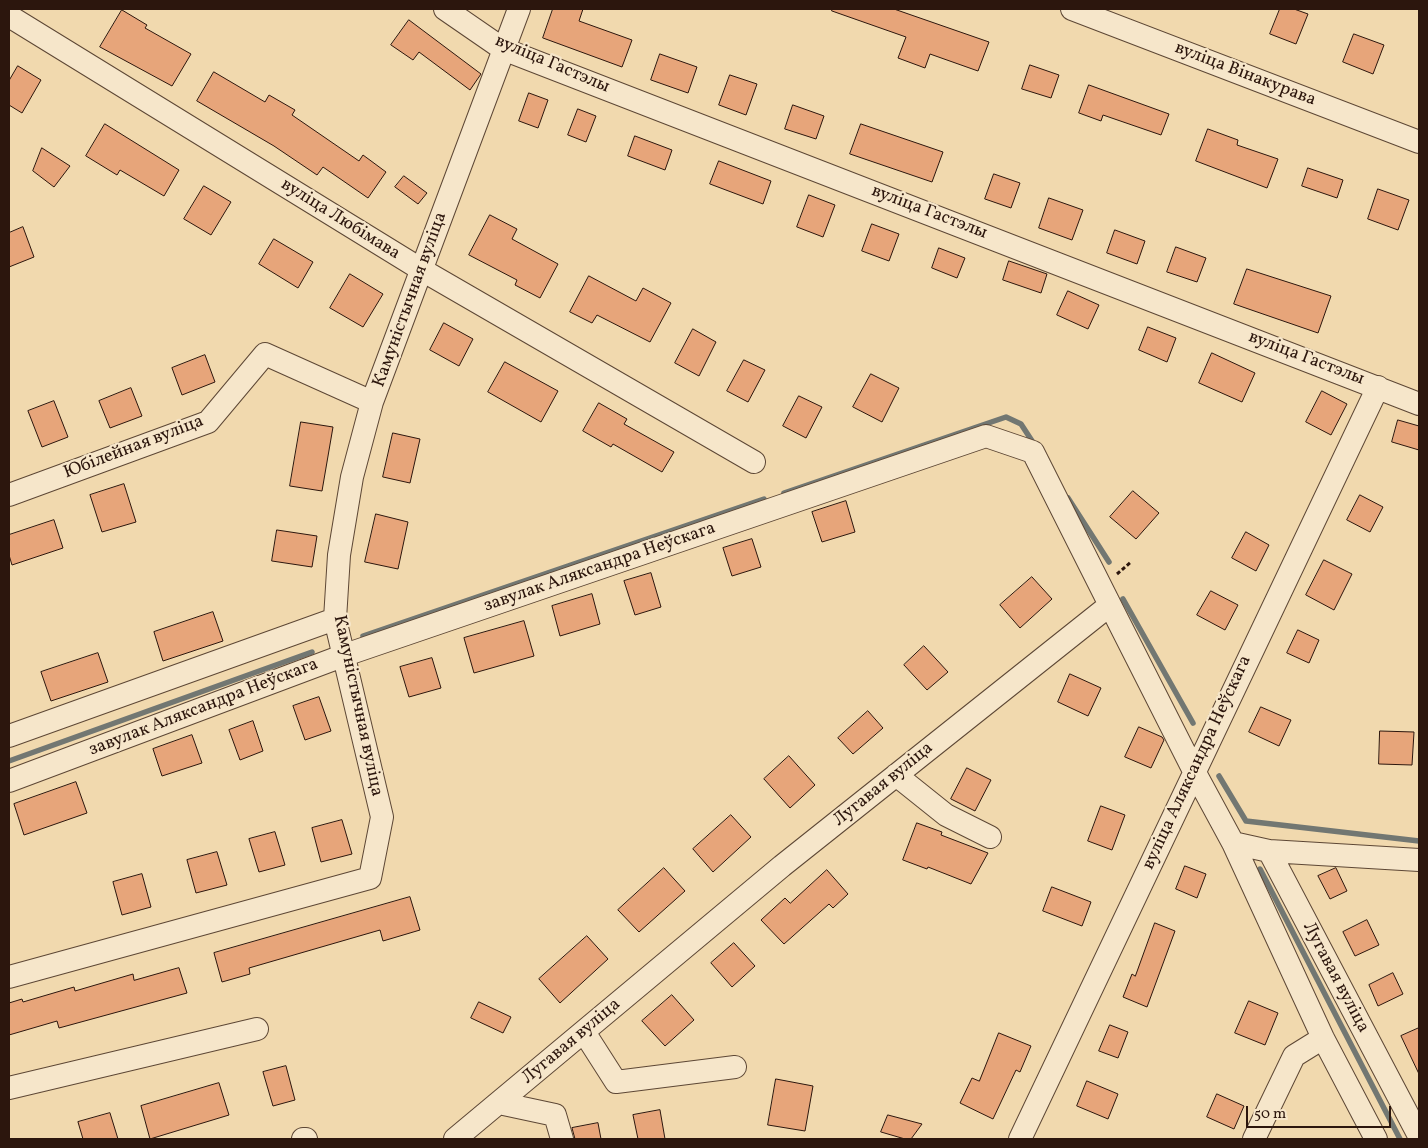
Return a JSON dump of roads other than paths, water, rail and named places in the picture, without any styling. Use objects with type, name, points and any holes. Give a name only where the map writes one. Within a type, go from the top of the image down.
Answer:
[{"type":"street","name":"вуліца Гастэлы","points":[[445,9],[503,49],[1419,404]]},
{"type":"street","name":"Камуністычная вуліца","points":[[9,977],[370,878],[382,817],[335,619],[339,555],[350,486],[372,402],[519,9]]},
{"type":"street","name":"вуліца Вінакурава","points":[[1072,9],[1419,142]]},
{"type":"street","name":"вуліца Любімава","points":[[9,16],[422,270],[754,462]]},
{"type":"street","name":"Юбілейная вуліца","points":[[9,495],[208,422],[265,354],[372,402]]},
{"type":"street","name":"вуліца Аляксандра Неўскага","points":[[1020,1139],[1378,387]]},
{"type":"street","name":"завулак Аляксандра Неўскага","points":[[9,782],[345,655],[986,436],[1033,452],[1110,605]]},
{"type":"street","name":"Лугавая вуліца","points":[[455,1139],[782,866],[1110,605],[1194,771],[1233,843],[1323,1038],[1376,1139]]},
{"type":"street","name":"завулак Аляксандра Неўскага","points":[[9,736],[335,619]]},
{"type":"street","points":[[896,775],[946,815],[990,838]]},
{"type":"street","points":[[1233,843],[1269,851],[1419,860]]},
{"type":"street","name":"Лугавая вуліца","points":[[1269,851],[1419,1136]]},
{"type":"street","points":[[9,1088],[257,1029]]},
{"type":"street","points":[[584,1032],[616,1082],[735,1067]]},
{"type":"street","points":[[1254,1139],[1294,1056],[1323,1038]]},
{"type":"street","points":[[499,1103],[555,1115],[562,1139]]},
{"type":"waterway","points":[[784,493],[1006,417],[1021,424],[1034,444]]},
{"type":"waterway","points":[[1068,498],[1109,562]]},
{"type":"waterway","points":[[363,636],[764,499]]},
{"type":"waterway","points":[[1123,599],[1193,723]]},
{"type":"waterway","points":[[9,761],[312,652]]},
{"type":"waterway","points":[[1219,776],[1246,821],[1419,841]]},
{"type":"waterway","points":[[1260,869],[1400,1139]]}]
